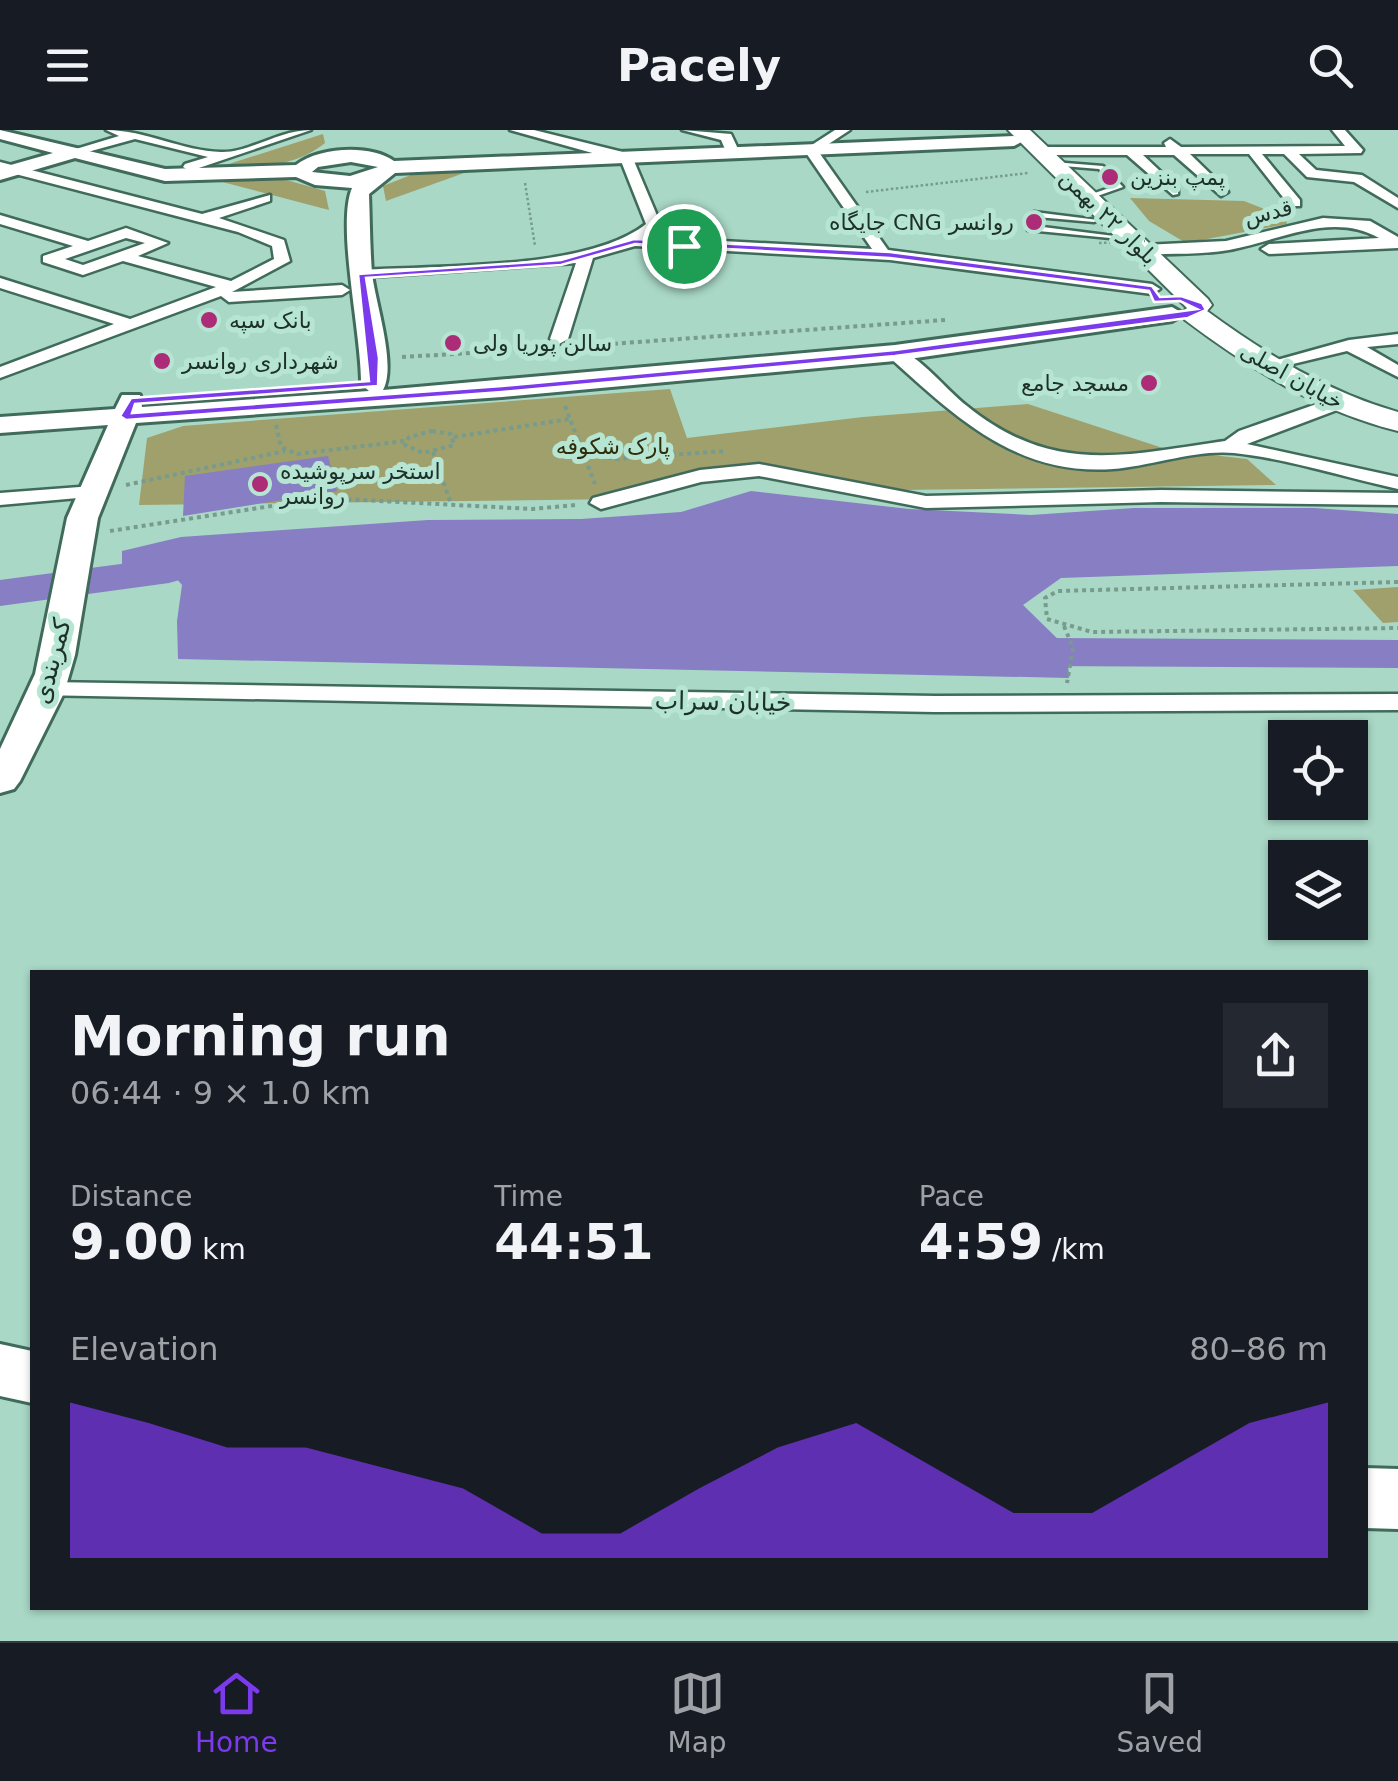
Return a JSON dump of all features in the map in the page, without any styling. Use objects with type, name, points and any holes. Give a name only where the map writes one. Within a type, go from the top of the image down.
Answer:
[{"type":"main road","points":[[0,134],[186,176],[310,171],[351,156],[384,166],[812,150],[1028,147]]},
{"type":"main road","points":[[310,171],[346,140],[384,166]]},
{"type":"main road","name":"بلوار ۲۲ بهمن","points":[[1028,147],[1171,305]]},
{"type":"main road","points":[[4,170],[73,152]]},
{"type":"main road","points":[[349,291],[358,192],[384,166]]},
{"type":"main road","points":[[310,171],[341,192],[349,291],[374,371]]},
{"type":"main road","name":"بلوار ۲۲ بهمن","points":[[1098,224],[1144,245],[1171,305]]},
{"type":"main road","points":[[0,425],[374,371],[575,373],[866,344],[1171,305]]},
{"type":"main road","points":[[0,410],[128,409],[575,373],[895,353],[1171,305]]},
{"type":"main road","name":"خیابان اصلی","points":[[1171,305],[1268,366],[1338,404],[1398,422]]},
{"type":"main road","name":"کمربندی","points":[[0,781],[20,750],[48,690],[78,542],[110,444],[128,409]]},
{"type":"main road","points":[[0,1370],[30,1377]]},
{"type":"main road","points":[[1368,1498],[1398,1499]]},
{"type":"street","points":[[112,130],[221,156]]},
{"type":"street","points":[[73,152],[154,130]]},
{"type":"street","points":[[274,130],[298,132]]},
{"type":"street","points":[[196,299],[349,291],[538,264],[586,256],[634,241],[654,226],[623,157],[584,144],[516,130]]},
{"type":"street","points":[[688,130],[726,137],[733,153]]},
{"type":"street","points":[[844,130],[812,150],[884,255]]},
{"type":"street","points":[[1158,130],[1221,192]]},
{"type":"street","points":[[1200,130],[1222,150]]},
{"type":"street","points":[[1250,130],[1295,203]]},
{"type":"street","points":[[1292,130],[1305,150]]},
{"type":"street","points":[[1028,147],[1356,150],[1338,130]]},
{"type":"street","points":[[190,166],[298,132]]},
{"type":"street","points":[[584,144],[602,137]]},
{"type":"street","points":[[1028,147],[1104,137]]},
{"type":"street","points":[[1130,150],[1174,190]]},
{"type":"street","points":[[1287,150],[1312,174],[1357,178],[1398,204]]},
{"type":"street","points":[[0,373],[233,286],[282,261],[278,243],[204,218],[4,170]]},
{"type":"street","points":[[145,238],[266,198]]},
{"type":"street","points":[[0,220],[89,246]]},
{"type":"street","name":"قدس","points":[[1144,245],[1226,246],[1323,222],[1365,224],[1397,243]]},
{"type":"street","points":[[126,233],[145,238],[160,243],[83,270],[49,260],[126,233]]},
{"type":"street","points":[[634,241],[884,255],[1171,305]]},
{"type":"street","points":[[1226,246],[1276,249],[1397,243]]},
{"type":"street","points":[[121,256],[233,286]]},
{"type":"street","points":[[559,339],[586,256]]},
{"type":"street","points":[[2,285],[64,264]]},
{"type":"street","points":[[2,285],[130,324]]},
{"type":"street","points":[[1268,366],[1349,345],[1398,339]]},
{"type":"street","points":[[1349,345],[1398,372]]},
{"type":"street","points":[[895,353],[964,413],[1021,450],[1110,463],[1231,446],[1398,483]]},
{"type":"street","points":[[0,355],[24,364]]},
{"type":"street","points":[[1231,446],[1246,435],[1338,404]]},
{"type":"street","points":[[601,503],[700,476],[759,470],[926,502],[1161,496],[1398,498]]},
{"type":"street","points":[[0,500],[94,490]]},
{"type":"street","name":"خیابان سراب","points":[[48,690],[954,704],[1398,702]]},
{"type":"lane","points":[[1028,147],[1101,167],[1120,187],[1098,224]]},
{"type":"lane","points":[[1034,214],[1098,224],[1031,228],[1034,214]]},
{"type":"path","points":[[843,196],[980,176],[1028,147]]},
{"type":"path","points":[[521,161],[538,264]]},
{"type":"path","points":[[1098,224],[1144,245]]},
{"type":"path","points":[[78,542],[324,498],[532,509],[601,503],[569,419],[575,373],[926,320],[1001,326]]},
{"type":"path","points":[[374,371],[542,348]]},
{"type":"path","points":[[272,412],[284,450]]},
{"type":"path","points":[[94,490],[145,483],[284,450],[297,454],[405,441],[432,431],[454,437],[569,419]]},
{"type":"path","points":[[405,441],[414,451],[433,452],[454,445],[454,437]]},
{"type":"path","points":[[584,452],[616,459],[718,449],[760,462],[759,470]]},
{"type":"path","points":[[433,452],[450,502]]},
{"type":"path","points":[[1398,582],[1058,591],[1045,598],[1047,619],[1092,632],[1398,628]]},
{"type":"path","points":[[1064,626],[1074,648],[1066,686]]},
{"type":"green space","points":[[323,134],[325,143],[299,158],[257,167],[213,169]]},
{"type":"green space","points":[[478,168],[386,201],[383,186],[421,171]]},
{"type":"green space","points":[[211,179],[283,179],[325,191],[329,210]]},
{"type":"green space","points":[[1130,198],[1244,201],[1285,217],[1287,224],[1186,243],[1149,221]]},
{"type":"green space","name":"پارک شکوفه","points":[[670,389],[687,438],[863,417],[1028,404],[1169,450],[1247,459],[1276,485],[900,490],[721,468],[621,499],[139,505],[147,438],[183,426]]},
{"type":"green space","points":[[1398,587],[1398,622],[1383,623],[1353,590]]},
{"type":"shaded area","name":"استخر سرپوشیده روانسر","points":[[328,456],[337,491],[183,516],[185,476]]},
{"type":"shaded area","points":[[751,491],[909,509],[1031,515],[1134,508],[1314,508],[1398,514],[1398,566],[1061,578],[1023,605],[1067,648],[1069,678],[178,659],[177,621],[182,585],[169,570],[122,564],[122,551],[181,537],[428,520],[581,519],[681,512]]},
{"type":"waterway","points":[[0,593],[169,570],[240,550]]},
{"type":"waterway","points":[[995,633],[1044,652],[1398,654]]},
{"type":"place","name":"پمپ بنزین","points":[[1110,177]]},
{"type":"place","name":"جایگاه CNG روانسر","points":[[1034,222]]},
{"type":"place","name":"بانک سپه","points":[[209,320]]},
{"type":"place","name":"سالن پوریا ولی","points":[[453,343]]},
{"type":"place","name":"شهرداری روانسر","points":[[162,361]]},
{"type":"place","name":"مسجد جامع","points":[[1149,383]]},
{"type":"place","name":"استخر سرپوشیده روانسر","points":[[260,484]]},
{"type":"route","points":[[634,241],[684,246],[890,255],[968,263],[1152,288],[1157,300],[1181,299],[1199,304],[1202,310],[1188,315],[1172,314],[895,353],[502,389],[126,416],[131,401],[374,384],[374,358],[361,276],[561,262],[634,241]]}]
